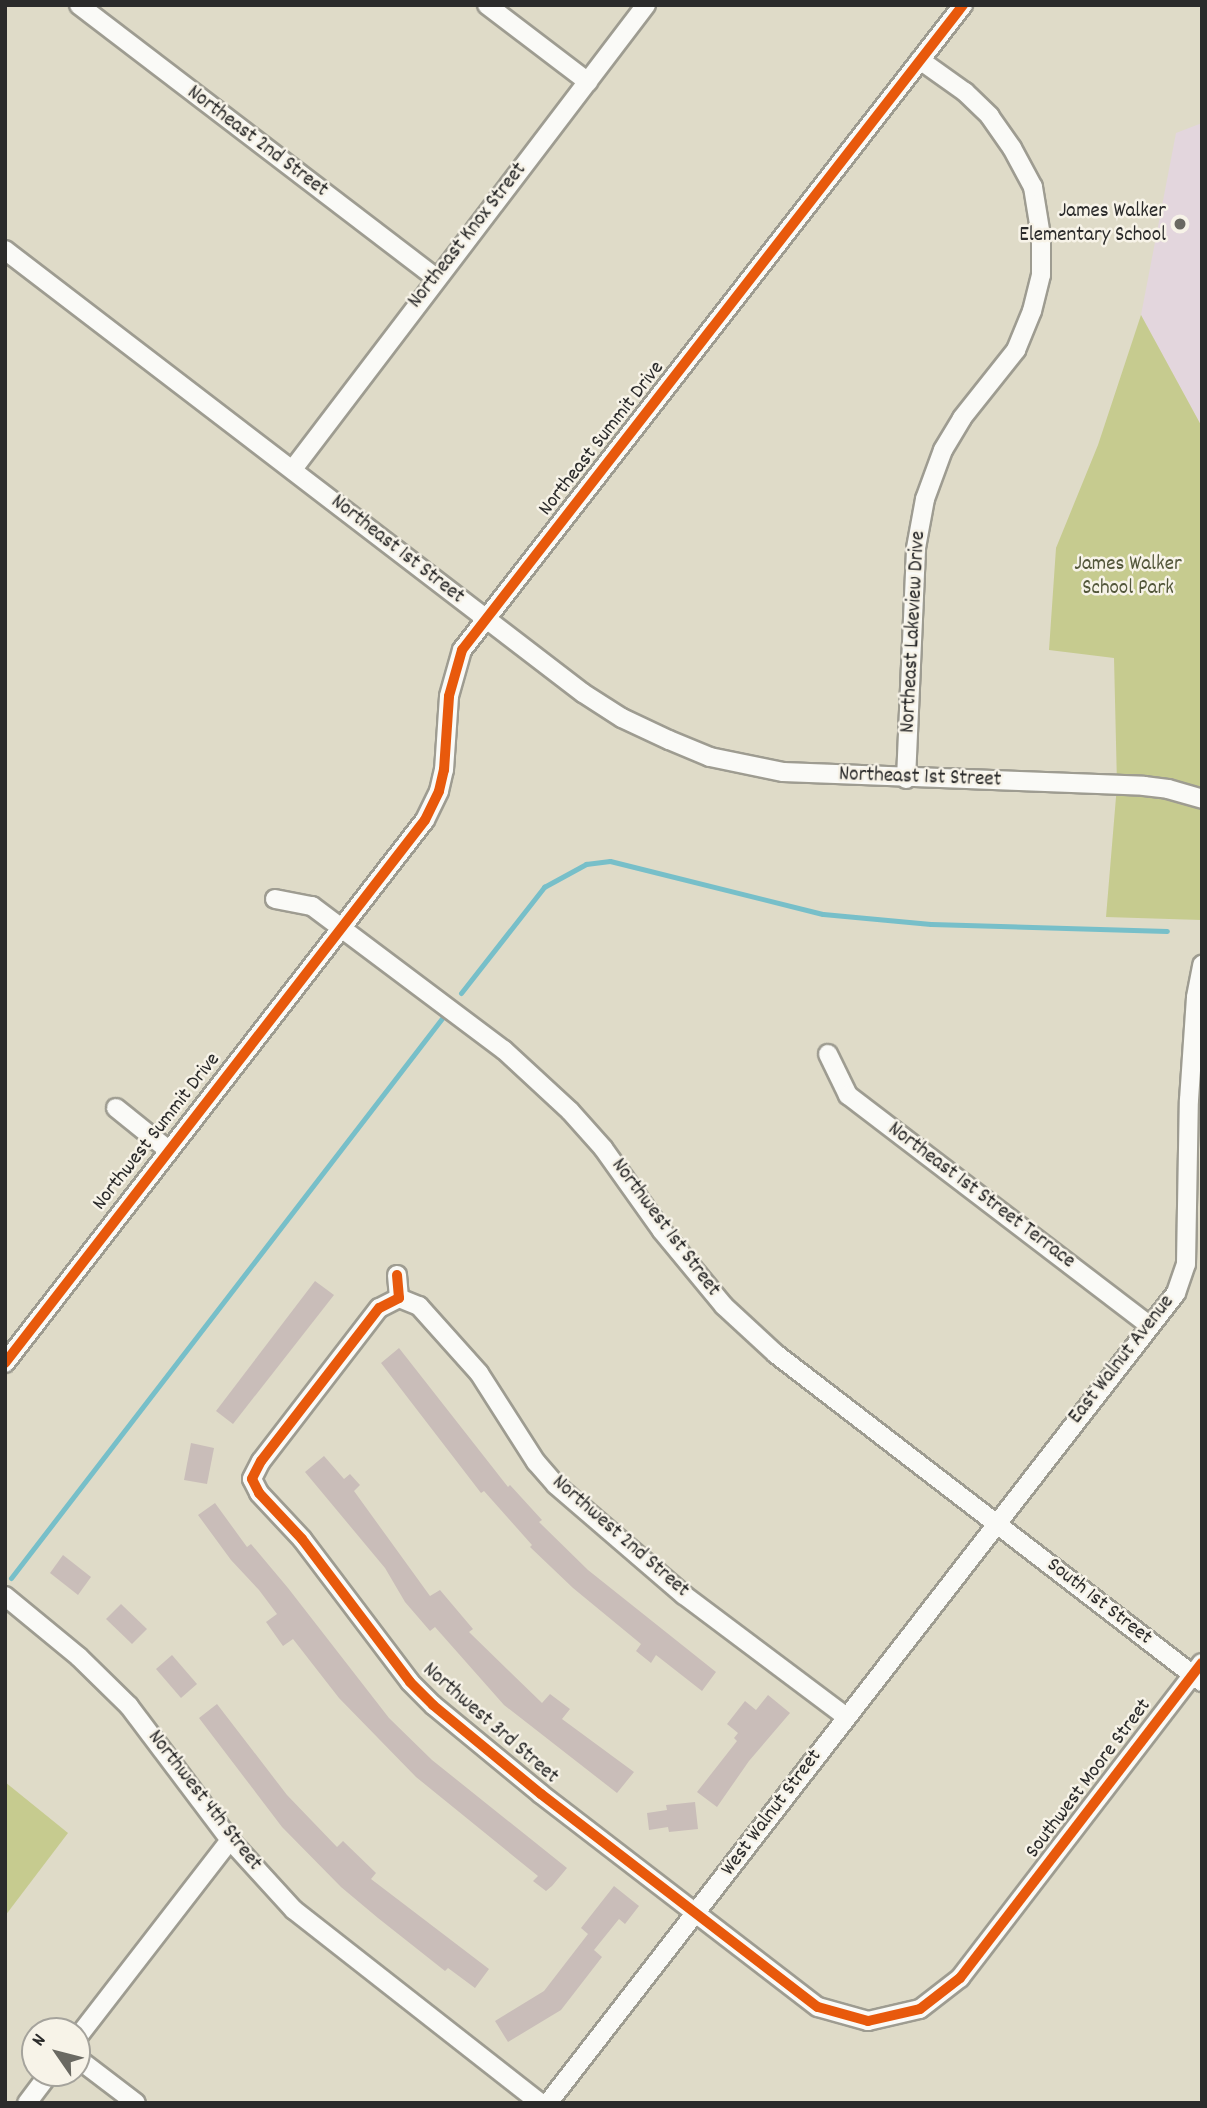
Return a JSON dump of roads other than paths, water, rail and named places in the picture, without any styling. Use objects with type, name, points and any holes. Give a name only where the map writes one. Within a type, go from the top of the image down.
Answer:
[{"type":"street","name":"Northeast 2nd Street","points":[[79,5],[436,278]]},
{"type":"street","points":[[487,5],[588,82]]},
{"type":"street","name":"Northeast Knox Street","points":[[293,469],[646,5]]},
{"type":"street","name":"Northeast Summit Drive","points":[[341,927],[425,820],[439,791],[444,770],[449,696],[453,673],[463,650],[963,5]]},
{"type":"street","name":"Northeast Lakeview Drive","points":[[906,779],[916,548],[925,499],[943,450],[962,418],[1016,350],[1032,311],[1041,275],[1041,236],[1032,187],[1012,148],[990,116],[965,92],[920,61]]},
{"type":"street","name":"Northeast 1st Street","points":[[5,250],[583,693],[622,718],[710,757],[783,772],[906,779],[1144,786],[1168,789],[1202,799]]},
{"type":"street","name":"Northwest 1st Street","points":[[275,899],[312,906],[504,1050],[570,1111],[603,1148],[662,1231],[724,1306],[776,1354],[996,1523]]},
{"type":"street","name":"Northwest Summit Drive","points":[[7,1358],[341,927]]},
{"type":"street","name":"East Walnut Avenue","points":[[996,1523],[1176,1293],[1186,1264],[1196,1100],[1196,997],[1202,965]]},
{"type":"street","name":"Northeast 1st Street Terrace","points":[[828,1054],[848,1095],[1149,1325]]},
{"type":"street","points":[[116,1108],[167,1149]]},
{"type":"street","points":[[397,1275],[399,1298]]},
{"type":"street","name":"Northwest 3rd Street","points":[[399,1298],[379,1308],[261,1461],[252,1479],[264,1499],[302,1539],[410,1682],[433,1705],[695,1914],[818,2007],[868,2021],[920,2009],[960,1978],[1015,1907]]},
{"type":"street","name":"Northwest 2nd Street","points":[[399,1298],[419,1306],[480,1373],[536,1462],[556,1485],[684,1595],[845,1717]]},
{"type":"street","name":"South 1st Street","points":[[996,1523],[1199,1673]]},
{"type":"street","name":"West Walnut Street","points":[[548,2103],[996,1523]]},
{"type":"street","name":"Northwest 4th Street","points":[[5,1596],[79,1657],[129,1706],[230,1840],[294,1910],[325,1938],[540,2103]]},
{"type":"street","name":"Southwest Moore Street","points":[[1015,1907],[1199,1673]]},
{"type":"street","points":[[91,2020],[230,1840]]},
{"type":"street","points":[[91,2069],[136,2103]]},
{"type":"street","points":[[27,2103],[39,2087]]},
{"type":"waterway","points":[[461,993],[544,887],[586,864],[610,861],[823,914],[931,924],[1167,931]]},
{"type":"waterway","points":[[11,1578],[443,1017]]},
{"type":"place","name":"James Walker Elementary School","points":[[1180,224]]},
{"type":"park label","name":"James Walker School Park","points":[[1128,577]]}]
